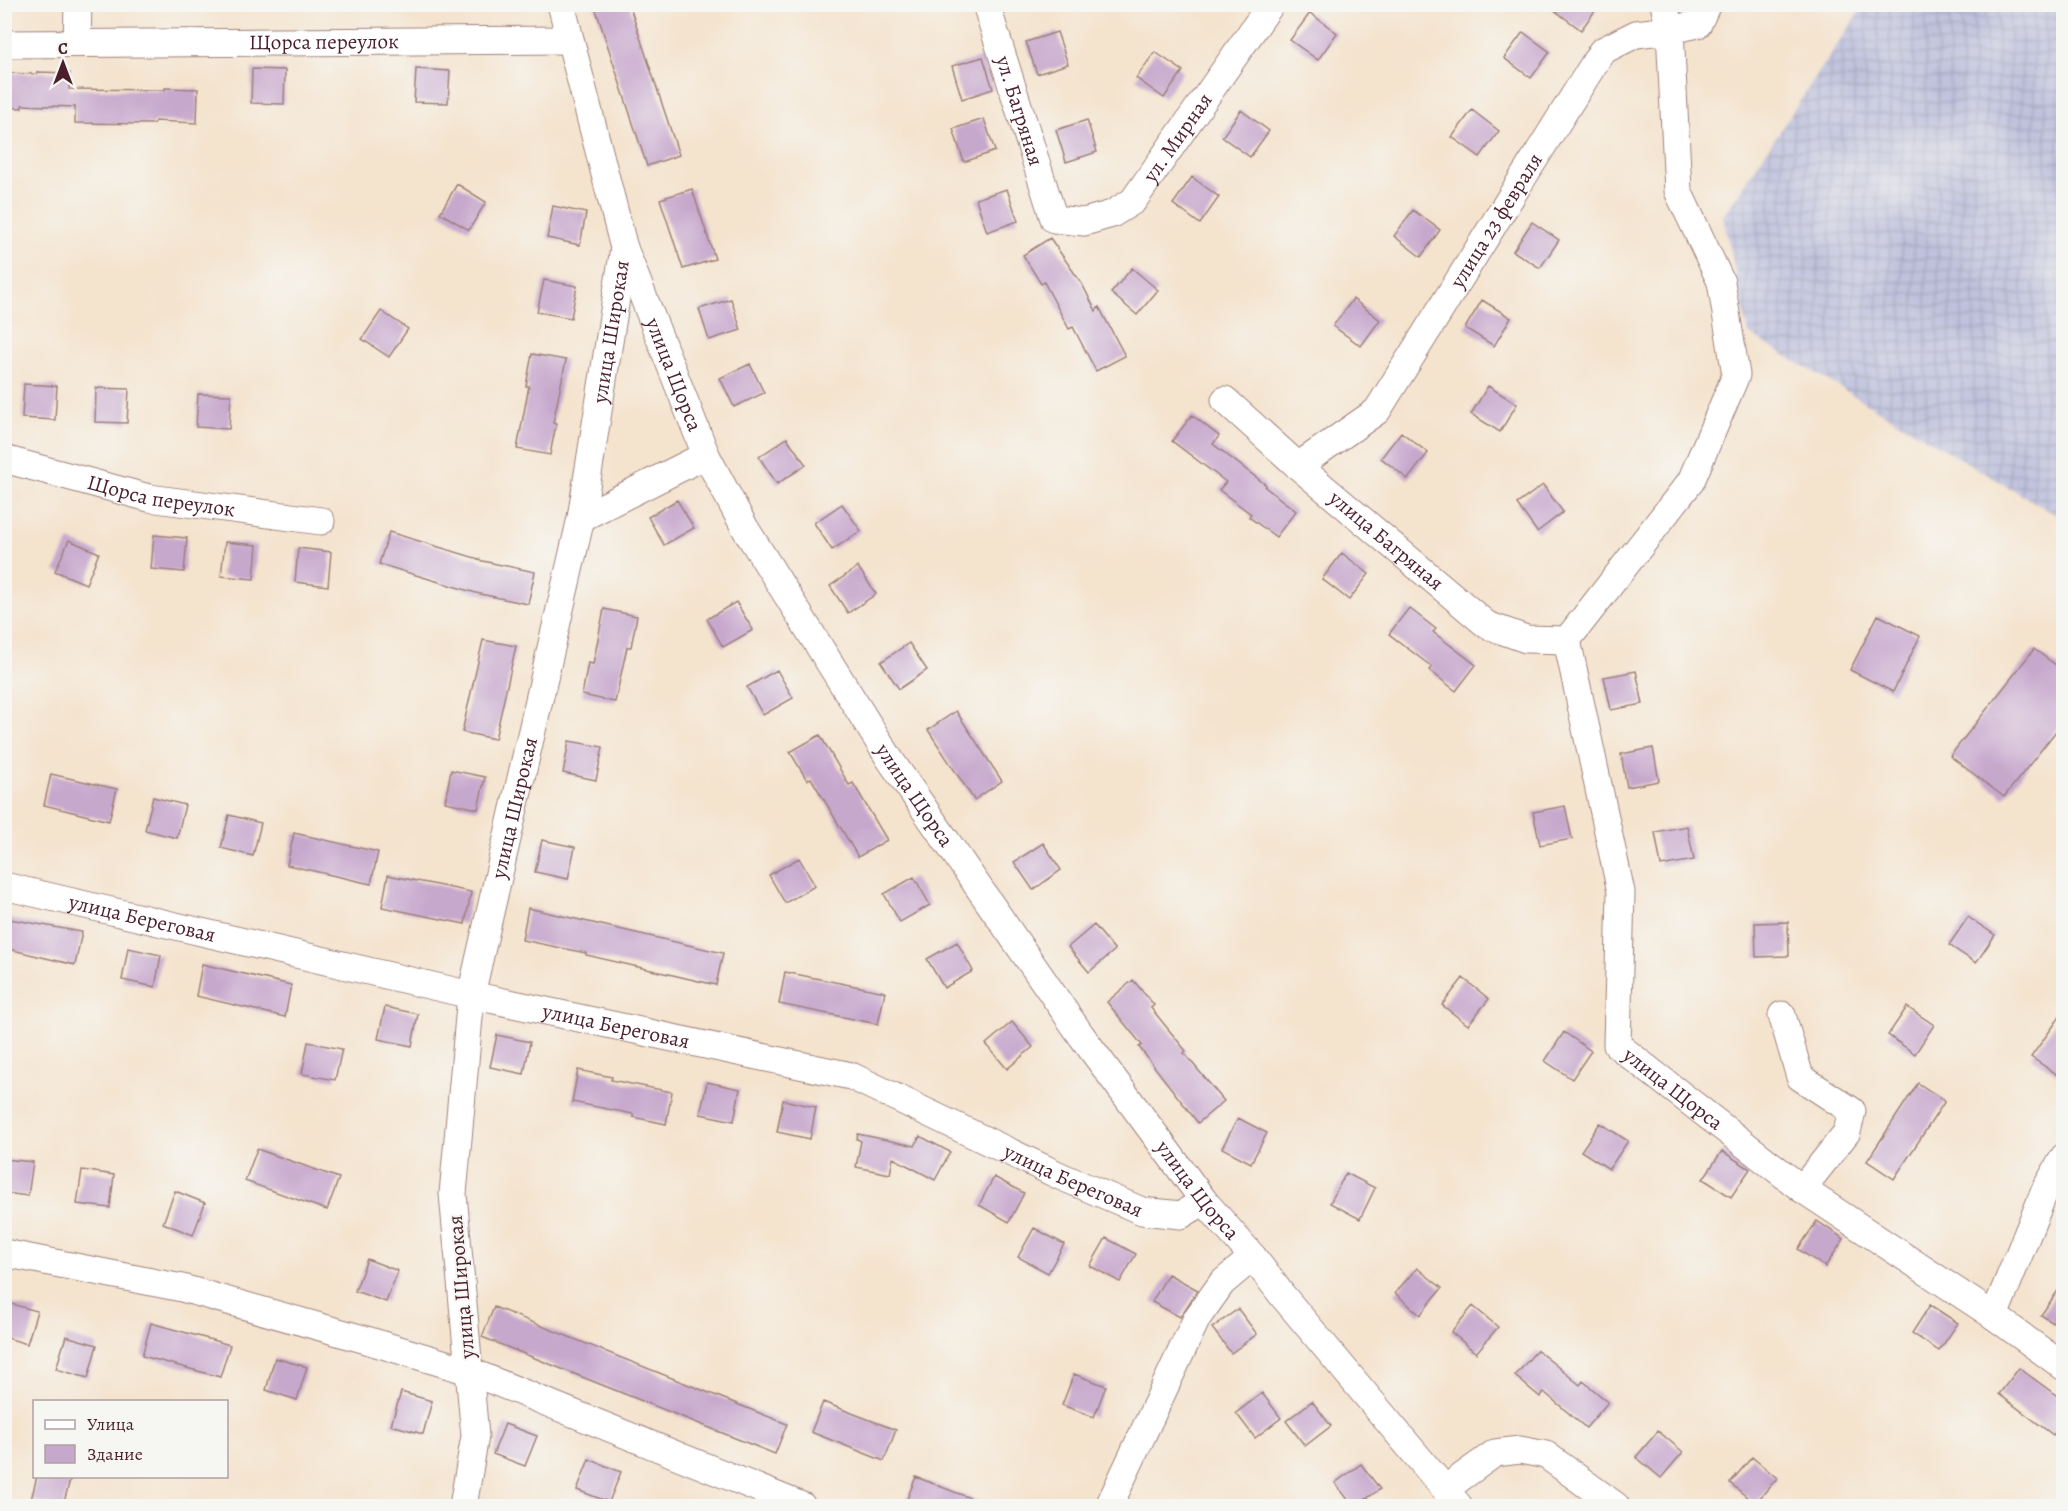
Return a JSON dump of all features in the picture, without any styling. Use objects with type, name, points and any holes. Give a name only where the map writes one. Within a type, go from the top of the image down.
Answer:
[{"type":"street","points":[[77,43],[78,4]]},
{"type":"street","name":"улица Щорса","points":[[561,4],[624,248],[706,455],[745,528],[891,760],[1081,1035],[1204,1201],[1452,1498],[1495,1453],[1520,1450],[1546,1455],[1616,1506]]},
{"type":"street","name":"ул. Багряная","points":[[986,4],[1054,219]]},
{"type":"street","name":"ул. Мирная","points":[[1054,219],[1084,222],[1112,214],[1133,201],[1271,4]]},
{"type":"street","name":"улица 23 февраля","points":[[1298,466],[1377,411],[1602,51],[1667,17],[1698,24],[1707,4]]},
{"type":"street","points":[[1567,640],[1691,481],[1736,375],[1721,282],[1678,190],[1667,17]]},
{"type":"street","name":"Щорса переулок","points":[[4,44],[570,39]]},
{"type":"street","name":"улица Широкая","points":[[464,1506],[475,1436],[453,1194],[471,995],[581,518],[624,248]]},
{"type":"street","name":"улица Багряная","points":[[1225,400],[1298,466],[1487,625],[1526,639],[1567,640]]},
{"type":"street","points":[[581,518],[706,455]]},
{"type":"street","name":"Щорса переулок","points":[[4,459],[149,498],[321,521]]},
{"type":"street","name":"улица Щорса","points":[[1567,640],[1621,892],[1617,1045],[1802,1189],[1994,1316],[2064,1367]]},
{"type":"street","name":"улица Береговая","points":[[4,886],[471,995],[851,1076],[1060,1176],[1142,1211],[1180,1215],[1204,1201]]},
{"type":"street","points":[[1782,1015],[1800,1077],[1852,1111],[1847,1132],[1802,1189]]},
{"type":"street","points":[[1994,1316],[2046,1188],[2064,1157]]},
{"type":"street","name":"улица Широкая","points":[[4,1253],[182,1288],[468,1371],[802,1506]]},
{"type":"street","points":[[1109,1506],[1197,1318],[1222,1283],[1253,1257]]},
{"type":"shaded area","points":[[1864,5],[2063,5],[2063,519],[1749,334],[1723,216]]},
{"type":"building","points":[[594,4],[629,4],[679,155],[647,166]]},
{"type":"building","points":[[1546,4],[1600,4],[1581,30]]},
{"type":"building","points":[[1310,13],[1337,33],[1318,60],[1290,40]]},
{"type":"building","points":[[1057,32],[1068,64],[1037,74],[1026,42]]},
{"type":"building","points":[[1523,32],[1550,52],[1531,78],[1504,58]]},
{"type":"building","points":[[1155,52],[1183,71],[1164,98],[1136,78]]},
{"type":"building","points":[[983,57],[993,89],[962,99],[952,66]]},
{"type":"building","points":[[252,69],[285,70],[284,104],[251,103]]},
{"type":"building","points":[[416,69],[450,71],[448,103],[414,102]]},
{"type":"building","points":[[37,72],[70,73],[69,89],[198,89],[197,123],[155,121],[154,124],[75,123],[75,107],[22,105],[22,108],[4,107],[4,73],[37,74]]},
{"type":"building","points":[[1241,110],[1269,131],[1250,157],[1222,137]]},
{"type":"building","points":[[1472,110],[1499,131],[1480,157],[1452,137]]},
{"type":"building","points":[[984,119],[995,151],[964,162],[953,129]]},
{"type":"building","points":[[1087,120],[1097,152],[1066,162],[1056,130]]},
{"type":"building","points":[[1192,177],[1219,197],[1200,224],[1173,204]]},
{"type":"building","points":[[457,184],[486,202],[469,230],[440,213]]},
{"type":"building","points":[[692,189],[715,259],[683,269],[660,199]]},
{"type":"building","points":[[1007,189],[1018,221],[987,232],[976,199]]},
{"type":"building","points":[[553,206],[586,213],[580,245],[547,238]]},
{"type":"building","points":[[1413,210],[1440,230],[1421,257],[1394,236]]},
{"type":"building","points":[[1532,222],[1559,240],[1540,268],[1513,251]]},
{"type":"building","points":[[1050,238],[1082,284],[1096,311],[1099,307],[1125,356],[1096,371],[1073,327],[1069,329],[1044,282],[1041,284],[1023,255]]},
{"type":"building","points":[[1132,268],[1158,290],[1137,315],[1111,293]]},
{"type":"building","points":[[544,280],[577,286],[571,318],[537,312]]},
{"type":"building","points":[[731,299],[741,330],[709,340],[699,309]]},
{"type":"building","points":[[1353,299],[1380,320],[1361,346],[1333,326]]},
{"type":"building","points":[[1482,300],[1511,318],[1494,346],[1465,328]]},
{"type":"building","points":[[381,311],[408,329],[389,357],[362,339]]},
{"type":"building","points":[[532,354],[566,360],[553,423],[556,424],[550,455],[517,449],[529,386],[526,386]]},
{"type":"building","points":[[750,364],[764,393],[734,407],[720,378]]},
{"type":"building","points":[[24,384],[57,386],[55,420],[22,418]]},
{"type":"building","points":[[1488,386],[1517,404],[1500,432],[1471,414]]},
{"type":"building","points":[[96,388],[129,389],[127,423],[95,422]]},
{"type":"building","points":[[198,394],[231,395],[229,429],[196,427]]},
{"type":"building","points":[[1192,415],[1219,436],[1213,444],[1296,511],[1276,537],[1249,517],[1251,514],[1219,490],[1226,482],[1172,441]]},
{"type":"building","points":[[1401,432],[1428,453],[1408,479],[1381,458]]},
{"type":"building","points":[[787,438],[806,465],[777,484],[759,457]]},
{"type":"building","points":[[1543,485],[1563,512],[1537,532],[1517,504]]},
{"type":"building","points":[[677,500],[694,528],[664,545],[648,517]]},
{"type":"building","points":[[842,504],[861,531],[832,550],[814,523]]},
{"type":"building","points":[[389,532],[478,560],[535,572],[528,604],[476,593],[379,564]]},
{"type":"building","points":[[154,535],[187,538],[184,572],[151,569]]},
{"type":"building","points":[[69,540],[99,553],[86,584],[55,571]]},
{"type":"building","points":[[225,542],[257,545],[254,579],[221,576]]},
{"type":"building","points":[[298,548],[331,552],[328,586],[295,582]]},
{"type":"building","points":[[1342,553],[1369,574],[1349,600],[1322,579]]},
{"type":"building","points":[[858,567],[876,594],[848,613],[830,586]]},
{"type":"building","points":[[736,602],[753,630],[723,647],[707,619]]},
{"type":"building","points":[[1409,608],[1436,629],[1433,632],[1476,665],[1456,691],[1429,670],[1432,667],[1389,634]]},
{"type":"building","points":[[604,609],[637,616],[631,647],[627,647],[615,702],[582,695],[588,663],[593,664]]},
{"type":"building","points":[[1878,615],[1920,636],[1893,692],[1850,670]]},
{"type":"building","points":[[483,640],[516,646],[495,739],[462,732]]},
{"type":"building","points":[[909,643],[927,670],[899,689],[881,662]]},
{"type":"building","points":[[2034,649],[2064,671],[2064,721],[2004,797],[1950,756]]},
{"type":"building","points":[[777,670],[793,698],[763,715],[747,687]]},
{"type":"building","points":[[1636,671],[1643,704],[1611,710],[1604,677]]},
{"type":"building","points":[[956,711],[1002,781],[974,800],[928,730]]},
{"type":"building","points":[[820,735],[849,785],[853,783],[887,840],[858,857],[811,778],[807,780],[790,752]]},
{"type":"building","points":[[569,741],[603,747],[596,780],[563,773]]},
{"type":"building","points":[[1653,748],[1659,781],[1627,787],[1621,754]]},
{"type":"building","points":[[451,770],[485,777],[478,809],[445,802]]},
{"type":"building","points":[[51,774],[117,789],[109,821],[44,805]]},
{"type":"building","points":[[153,797],[185,805],[177,838],[145,830]]},
{"type":"building","points":[[1565,806],[1572,839],[1540,845],[1533,812]]},
{"type":"building","points":[[229,815],[261,823],[253,856],[221,848]]},
{"type":"building","points":[[1687,826],[1694,860],[1661,866],[1655,832]]},
{"type":"building","points":[[294,833],[378,852],[371,884],[287,865]]},
{"type":"building","points":[[542,840],[575,847],[568,879],[535,872]]},
{"type":"building","points":[[1043,843],[1061,870],[1033,890],[1014,862]]},
{"type":"building","points":[[799,858],[815,886],[785,903],[769,875]]},
{"type":"building","points":[[388,875],[471,892],[465,924],[382,907]]},
{"type":"building","points":[[914,877],[930,905],[900,922],[884,894]]},
{"type":"building","points":[[528,908],[723,953],[716,985],[522,940]]},
{"type":"building","points":[[1968,917],[1995,935],[1976,963],[1949,945]]},
{"type":"building","points":[[4,918],[82,932],[75,965],[4,948]]},
{"type":"building","points":[[1788,922],[1789,956],[1756,957],[1755,923]]},
{"type":"building","points":[[1094,925],[1115,950],[1089,972],[1068,947]]},
{"type":"building","points":[[957,942],[973,971],[944,988],[927,959]]},
{"type":"building","points":[[128,948],[161,955],[155,987],[122,980]]},
{"type":"building","points":[[202,964],[291,985],[285,1017],[196,996]]},
{"type":"building","points":[[785,972],[885,992],[878,1024],[779,1004]]},
{"type":"building","points":[[1463,978],[1489,999],[1468,1025],[1442,1005]]},
{"type":"building","points":[[1133,980],[1154,1005],[1151,1008],[1186,1051],[1184,1053],[1224,1101],[1198,1123],[1139,1047],[1142,1045],[1107,1002]]},
{"type":"building","points":[[385,1007],[418,1014],[412,1046],[378,1039]]},
{"type":"building","points":[[1907,1007],[1934,1025],[1915,1054],[1888,1035]]},
{"type":"building","points":[[2064,1011],[2064,1079],[2031,1057]]},
{"type":"building","points":[[1012,1022],[1033,1047],[1007,1069],[986,1044]]},
{"type":"building","points":[[1564,1032],[1591,1051],[1572,1079],[1545,1061]]},
{"type":"building","points":[[497,1035],[530,1042],[524,1074],[490,1067]]},
{"type":"building","points":[[308,1042],[342,1049],[335,1080],[302,1074]]},
{"type":"building","points":[[578,1070],[612,1077],[611,1080],[672,1092],[666,1124],[633,1117],[633,1114],[572,1102]]},
{"type":"building","points":[[707,1082],[740,1089],[734,1121],[700,1114]]},
{"type":"building","points":[[1918,1083],[1945,1101],[1894,1179],[1867,1161]]},
{"type":"building","points":[[783,1100],[816,1107],[810,1139],[777,1132]]},
{"type":"building","points":[[1238,1118],[1267,1133],[1251,1163],[1222,1148]]},
{"type":"building","points":[[1600,1123],[1628,1141],[1609,1169],[1581,1151]]},
{"type":"building","points":[[858,1134],[915,1146],[920,1136],[950,1152],[935,1180],[893,1158],[890,1174],[856,1167],[861,1141],[857,1139]]},
{"type":"building","points":[[257,1149],[339,1178],[327,1210],[245,1181]]},
{"type":"building","points":[[1722,1151],[1750,1169],[1731,1197],[1703,1179]]},
{"type":"building","points":[[4,1159],[33,1162],[28,1196],[4,1193]]},
{"type":"building","points":[[82,1170],[114,1175],[110,1208],[77,1204]]},
{"type":"building","points":[[1346,1173],[1375,1188],[1360,1219],[1330,1203]]},
{"type":"building","points":[[994,1177],[1024,1193],[1009,1222],[979,1205]]},
{"type":"building","points":[[175,1191],[205,1203],[193,1235],[163,1223]]},
{"type":"building","points":[[1817,1221],[1844,1239],[1825,1267],[1798,1249]]},
{"type":"building","points":[[1034,1228],[1064,1244],[1048,1273],[1018,1257]]},
{"type":"building","points":[[1106,1238],[1136,1254],[1120,1282],[1090,1266]]},
{"type":"building","points":[[367,1259],[398,1271],[386,1302],[355,1291]]},
{"type":"building","points":[[1417,1268],[1442,1288],[1420,1315],[1395,1293]]},
{"type":"building","points":[[1168,1274],[1198,1290],[1180,1317],[1152,1302]]},
{"type":"building","points":[[2064,1282],[2064,1330],[2041,1315]]},
{"type":"building","points":[[4,1302],[37,1311],[27,1344],[4,1337]]},
{"type":"building","points":[[1930,1305],[1958,1323],[1939,1351],[1912,1333]]},
{"type":"building","points":[[1473,1306],[1498,1327],[1476,1353],[1451,1332]]},
{"type":"building","points":[[494,1307],[787,1424],[775,1454],[482,1337]]},
{"type":"building","points":[[1238,1309],[1257,1334],[1231,1353],[1212,1328]]},
{"type":"building","points":[[151,1323],[230,1345],[220,1377],[142,1356]]},
{"type":"building","points":[[66,1336],[97,1345],[88,1378],[56,1369]]},
{"type":"building","points":[[1537,1350],[1580,1385],[1583,1381],[1608,1402],[1586,1428],[1544,1392],[1540,1397],[1515,1376]]},
{"type":"building","points":[[275,1358],[307,1367],[297,1400],[266,1390]]},
{"type":"building","points":[[2019,1368],[2064,1401],[2064,1421],[2053,1435],[1999,1394]]},
{"type":"building","points":[[1074,1374],[1106,1386],[1094,1417],[1062,1405]]},
{"type":"building","points":[[401,1392],[432,1401],[423,1434],[391,1425]]},
{"type":"building","points":[[1262,1393],[1281,1418],[1255,1438],[1236,1413]]},
{"type":"building","points":[[1312,1401],[1331,1426],[1305,1446],[1286,1421]]},
{"type":"building","points":[[823,1402],[896,1430],[884,1461],[811,1432]]},
{"type":"building","points":[[505,1424],[537,1436],[525,1466],[493,1454]]},
{"type":"building","points":[[1658,1431],[1683,1452],[1661,1478],[1636,1457]]},
{"type":"building","points":[[1752,1457],[1777,1478],[1755,1504],[1730,1483]]},
{"type":"building","points":[[589,1459],[621,1472],[609,1502],[577,1490]]},
{"type":"building","points":[[1361,1464],[1380,1489],[1353,1506],[1335,1483]]},
{"type":"building","points":[[916,1477],[988,1505],[988,1506],[904,1506]]},
{"type":"building","points":[[36,1478],[70,1478],[63,1506],[52,1506],[31,1500]]}]
